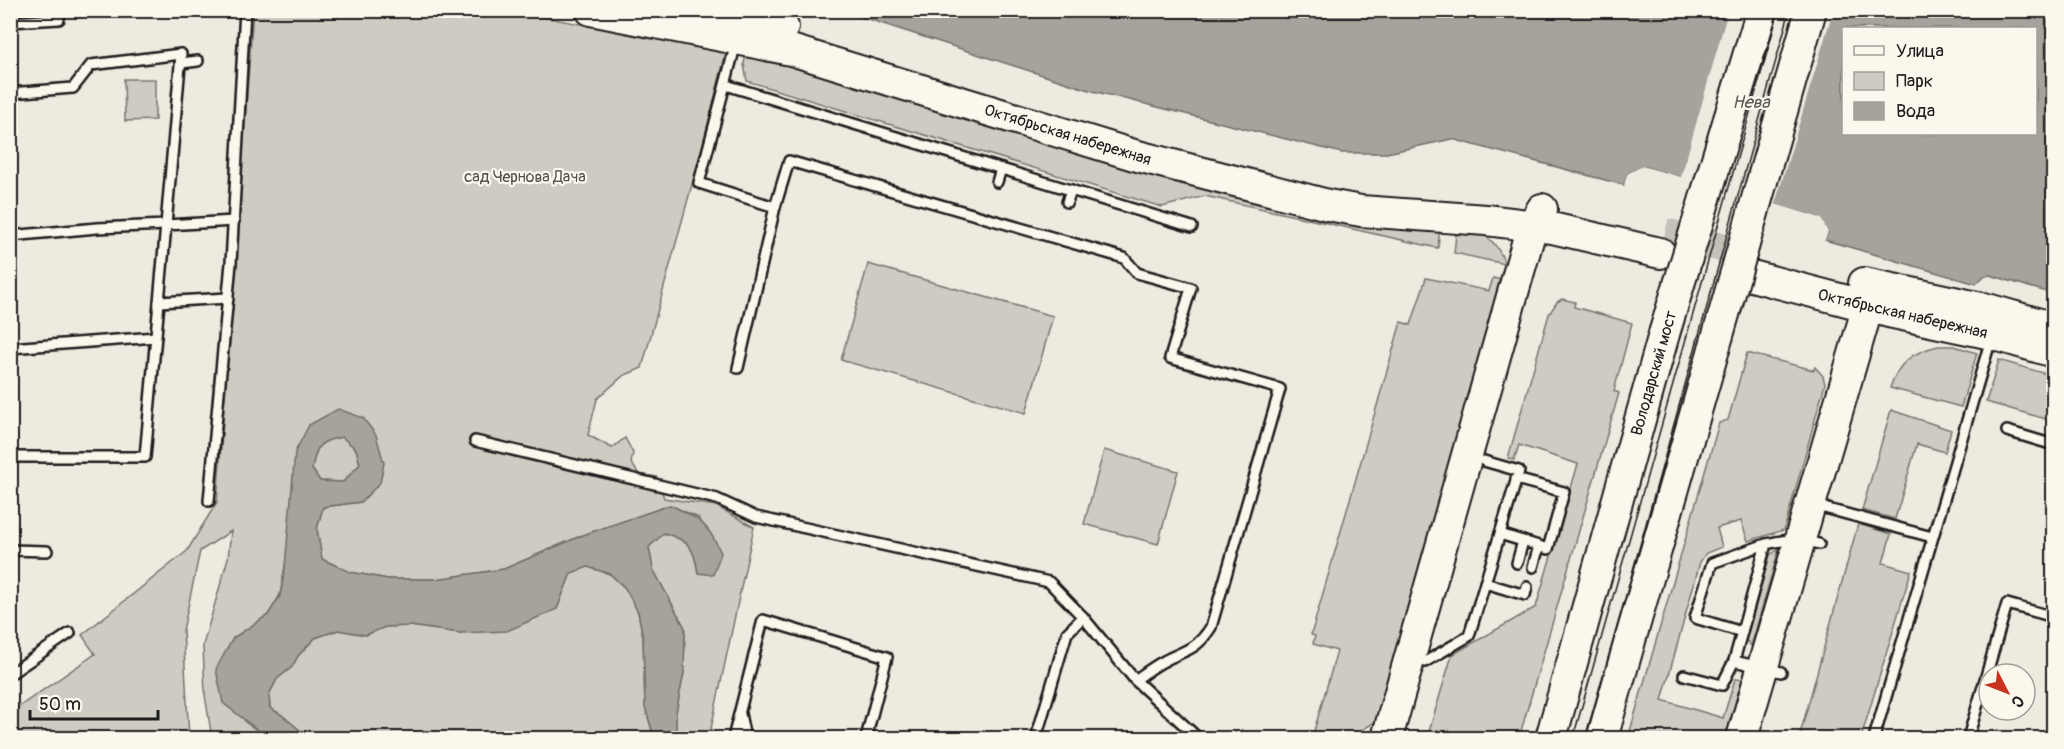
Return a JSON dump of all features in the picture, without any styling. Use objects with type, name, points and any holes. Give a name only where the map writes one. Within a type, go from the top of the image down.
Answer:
[{"type":"main road","name":"Октябрьская набережная","points":[[591,10],[737,38],[828,61],[1134,155],[1294,197],[1361,211],[1486,220],[1542,221],[1576,213],[1662,243]]},
{"type":"main road","name":"Октябрьская набережная","points":[[703,10],[830,39],[1134,136],[1287,178],[1353,191],[1542,221]]},
{"type":"main road","name":"Володарский мост","points":[[1551,738],[1664,334],[1762,10]]},
{"type":"main road","points":[[1602,738],[1811,10]]},
{"type":"main road","points":[[1406,738],[1425,662],[1484,461],[1542,221]]},
{"type":"main road","points":[[1387,738],[1542,221]]},
{"type":"main road","name":"Октябрьская набережная","points":[[1755,266],[2054,352]]},
{"type":"main road","name":"Октябрьская набережная","points":[[1880,302],[1991,310],[2054,328]]},
{"type":"main road","points":[[1742,738],[1772,670],[1880,302]]},
{"type":"main road","points":[[1762,738],[1772,670]]},
{"type":"lane","points":[[10,22],[59,19],[59,10]]},
{"type":"lane","points":[[209,501],[234,221],[237,58],[246,10]]},
{"type":"lane","points":[[737,38],[699,183],[775,207]]},
{"type":"lane","points":[[10,93],[73,88],[92,65],[182,54],[145,457],[10,457]]},
{"type":"lane","points":[[181,63],[198,61]]},
{"type":"lane","points":[[726,85],[1192,227]]},
{"type":"lane","points":[[738,368],[775,207],[789,161],[1124,258],[1137,273],[1191,288],[1170,358],[1280,389],[1211,627],[1203,640],[1191,649],[1163,661],[1135,680]]},
{"type":"lane","points":[[998,182],[1001,169]]},
{"type":"lane","points":[[1067,202],[1071,190]]},
{"type":"lane","points":[[987,219],[990,209]]},
{"type":"lane","points":[[10,236],[97,228],[234,221]]},
{"type":"lane","points":[[1057,239],[1060,229]]},
{"type":"lane","points":[[159,302],[228,298]]},
{"type":"lane","points":[[10,348],[156,337]]},
{"type":"lane","points":[[1874,738],[1988,349]]},
{"type":"lane","points":[[1967,420],[1977,423]]},
{"type":"lane","points":[[2007,431],[2054,445]]},
{"type":"lane","points":[[475,441],[717,499],[756,517],[1048,582],[1083,617],[1135,680],[1198,738]]},
{"type":"lane","points":[[1425,662],[1469,636],[1519,471],[1484,461]]},
{"type":"lane","points":[[1500,534],[1548,549],[1564,492],[1516,479]]},
{"type":"lane","points":[[1820,507],[1932,537]]},
{"type":"lane","points":[[1742,632],[1695,618],[1712,563],[1786,539],[1810,542]]},
{"type":"lane","points":[[1517,562],[1523,541]]},
{"type":"lane","points":[[1684,675],[1722,685],[1734,660],[1766,544]]},
{"type":"lane","points":[[1533,567],[1539,546]]},
{"type":"lane","points":[[10,550],[46,550]]},
{"type":"lane","points":[[1485,583],[1510,586],[1525,595],[1527,587]]},
{"type":"lane","points":[[1968,738],[2007,604],[2054,617]]},
{"type":"lane","points":[[1036,738],[1067,633],[1083,617]]},
{"type":"lane","points":[[733,738],[763,620],[888,657],[866,738]]},
{"type":"lane","points":[[10,674],[70,633]]},
{"type":"lane","points":[[1734,660],[1772,670]]},
{"type":"lane","points":[[739,709],[745,738]]},
{"type":"green space","name":"сад Чернова Дача","points":[[253,11],[512,11],[726,52],[642,368],[623,376],[597,399],[588,435],[612,448],[625,438],[633,453],[631,463],[639,474],[657,477],[664,498],[716,506],[754,527],[709,738],[674,738],[676,712],[684,673],[685,628],[653,569],[649,547],[664,533],[680,539],[692,551],[698,573],[699,518],[670,505],[583,535],[504,569],[436,579],[388,579],[350,572],[322,559],[317,529],[323,507],[361,502],[376,435],[309,425],[280,595],[268,615],[233,638],[245,722],[268,738],[212,738],[205,695],[203,645],[228,558],[231,531],[200,551],[183,630],[189,738],[11,738],[10,713],[95,654],[82,635],[187,551],[217,502]]},
{"type":"green space","points":[[747,48],[1440,226],[1438,248],[1205,196],[1162,207],[747,81],[744,64]]},
{"type":"green space","points":[[124,79],[155,79],[155,120],[125,121]]},
{"type":"green space","points":[[1457,226],[1487,237],[1497,248],[1505,264],[1454,253]]},
{"type":"green space","points":[[868,264],[1053,316],[1026,413],[841,360]]},
{"type":"green space","points":[[1426,278],[1489,291],[1493,278],[1506,281],[1377,721],[1360,731],[1358,738],[1312,738],[1337,651],[1313,644],[1315,636],[1311,635],[1401,322],[1411,325]]},
{"type":"green space","points":[[1562,299],[1575,302],[1574,307],[1632,323],[1614,391],[1619,393],[1519,738],[1427,738],[1452,655],[1536,607],[1578,464],[1519,445],[1514,460],[1508,458],[1549,314],[1557,302]]},
{"type":"green space","points":[[1938,346],[1954,346],[1977,353],[1961,407],[1890,388],[1902,365],[1921,351]]},
{"type":"green space","points":[[1747,353],[1814,370],[1815,367],[1823,376],[1825,384],[1784,530],[1748,541],[1741,521],[1717,528],[1722,547],[1706,553],[1700,562],[1662,700],[1723,718],[1735,679],[1739,678],[1742,680],[1725,738],[1628,738],[1719,423],[1728,420]]},
{"type":"green space","points":[[1999,360],[2053,376],[2053,421],[1986,402]]},
{"type":"green space","points":[[1891,410],[1951,430],[1945,452],[1917,444],[1895,519],[1862,510]]},
{"type":"green space","points":[[342,437],[356,449],[360,464],[343,482],[320,481],[312,469],[317,449],[328,440]]},
{"type":"green space","points":[[1104,450],[1178,471],[1158,544],[1084,524]]},
{"type":"green space","points":[[1858,524],[1891,534],[1883,563],[1911,571],[1861,738],[1799,738]]},
{"type":"green space","points":[[1779,549],[1751,646],[1746,640],[1770,555]]},
{"type":"green space","points":[[588,567],[610,574],[625,588],[638,612],[643,637],[645,707],[652,730],[647,738],[309,738],[270,708],[269,695],[277,679],[292,667],[298,656],[315,638],[338,630],[366,635],[385,627],[410,626],[460,633],[557,609],[571,573]]},
{"type":"water","name":"Нева","points":[[843,11],[2053,11],[2053,294],[1990,275],[1984,276],[1976,284],[1825,240],[1828,232],[1820,218],[1643,166],[1627,174],[1624,185],[1452,139],[1387,153],[1342,153],[1089,90]]},
{"type":"water","points":[[338,409],[363,418],[376,435],[384,463],[380,483],[361,502],[323,507],[317,529],[322,559],[350,572],[388,579],[436,579],[504,569],[583,535],[670,505],[702,523],[712,535],[721,553],[713,575],[698,573],[692,551],[680,539],[664,533],[649,547],[653,569],[685,628],[684,673],[676,712],[674,738],[647,738],[652,730],[645,707],[643,637],[638,612],[625,588],[610,574],[588,567],[571,573],[557,609],[507,631],[460,633],[410,626],[385,627],[366,635],[338,630],[315,638],[298,656],[292,667],[277,679],[269,695],[270,708],[309,738],[268,738],[223,703],[216,669],[233,638],[268,615],[280,596],[285,568],[295,452],[309,425]],"holes":[[[342,437],[356,449],[360,464],[343,482],[320,481],[312,469],[317,449],[328,440]]]},
{"type":"pier","points":[[1728,11],[1833,11],[1775,204],[1821,218],[1828,232],[1825,240],[1823,240],[1825,232],[1819,220],[1643,170],[1630,176],[1627,186],[1624,185],[1627,174],[1642,166],[1681,177]]},
{"type":"tunnel","points":[[1665,233],[1758,256]]},
{"type":"tram line","points":[[1573,738],[1779,10]]},
{"type":"tram line","points":[[1586,738],[1790,10]]}]
